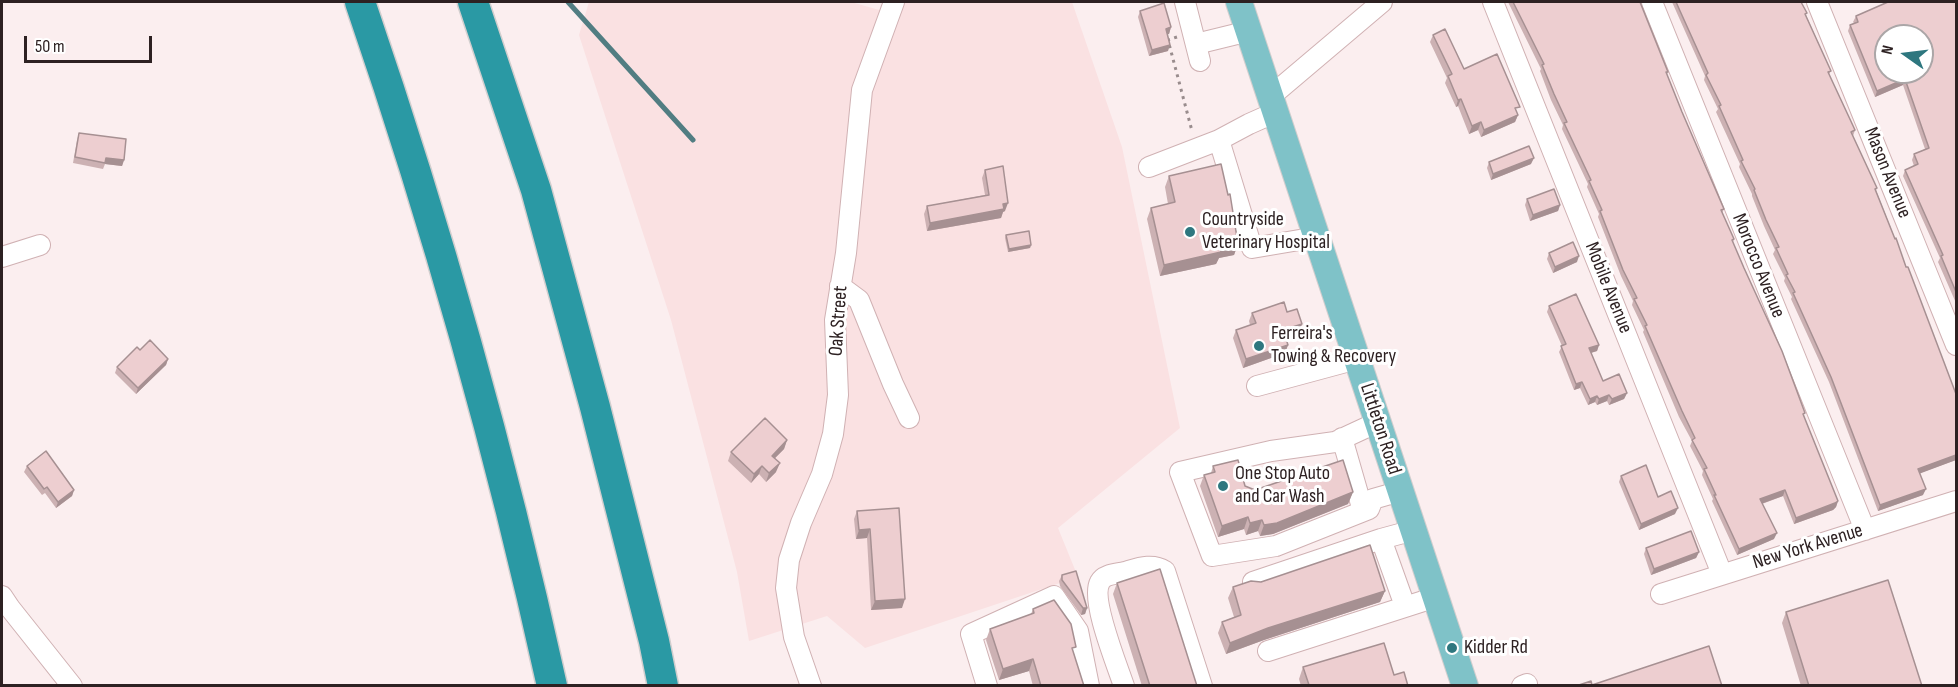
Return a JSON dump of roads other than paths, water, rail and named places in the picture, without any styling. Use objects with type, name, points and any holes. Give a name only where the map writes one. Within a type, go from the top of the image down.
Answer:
[{"type":"highway","points":[[360,2],[447,273],[489,420],[528,575],[552,686]]},
{"type":"highway","points":[[473,2],[536,190],[601,429],[654,641],[663,686]]},
{"type":"main road","name":"Littleton Road","points":[[1239,2],[1465,686]]},
{"type":"street","name":"Oak Street","points":[[811,686],[794,637],[786,588],[789,560],[801,523],[822,474],[832,434],[838,395],[835,320],[846,253],[862,90],[894,2]]},
{"type":"street","points":[[1185,2],[1196,45],[1249,31]]},
{"type":"street","points":[[1149,167],[1219,140],[1249,123],[1274,104],[1382,2]]},
{"type":"street","name":"Mobile Avenue","points":[[1493,2],[1722,574]]},
{"type":"street","name":"Morocco Avenue","points":[[1652,2],[1865,530]]},
{"type":"street","name":"Mason Avenue","points":[[1817,2],[1956,345]]},
{"type":"street","points":[[1219,140],[1252,248],[1317,237]]},
{"type":"street","points":[[2,256],[40,245]]},
{"type":"street","points":[[840,286],[859,300],[909,418]]},
{"type":"street","points":[[1257,386],[1358,359]]},
{"type":"street","points":[[1378,422],[1335,442],[1271,451],[1180,472],[1212,556],[1276,546],[1370,509],[1373,499],[1401,491]]},
{"type":"street","points":[[1342,438],[1363,511]]},
{"type":"street","name":"New York Avenue","points":[[1660,594],[1956,501]]},
{"type":"street","points":[[1253,582],[1414,530]]},
{"type":"street","points":[[1381,539],[1405,606]]},
{"type":"street","points":[[1124,686],[1096,595],[1099,583],[1104,577],[1148,566],[1159,567],[1165,571],[1202,686]]},
{"type":"street","points":[[987,686],[971,634],[1054,596],[1078,631],[1089,686]]},
{"type":"street","points":[[1269,651],[1436,597]]},
{"type":"street","points":[[4,606],[72,686]]},
{"type":"waterway","points":[[568,2],[693,140]]},
{"type":"place","name":"Countryside Veterinary Hospital","points":[[1190,232]]},
{"type":"place","name":"Ferreira's Towing & Recovery","points":[[1259,346]]},
{"type":"place","name":"One Stop Auto and Car Wash","points":[[1223,486]]},
{"type":"place","name":"Kidder Rd","points":[[1452,648]]}]
